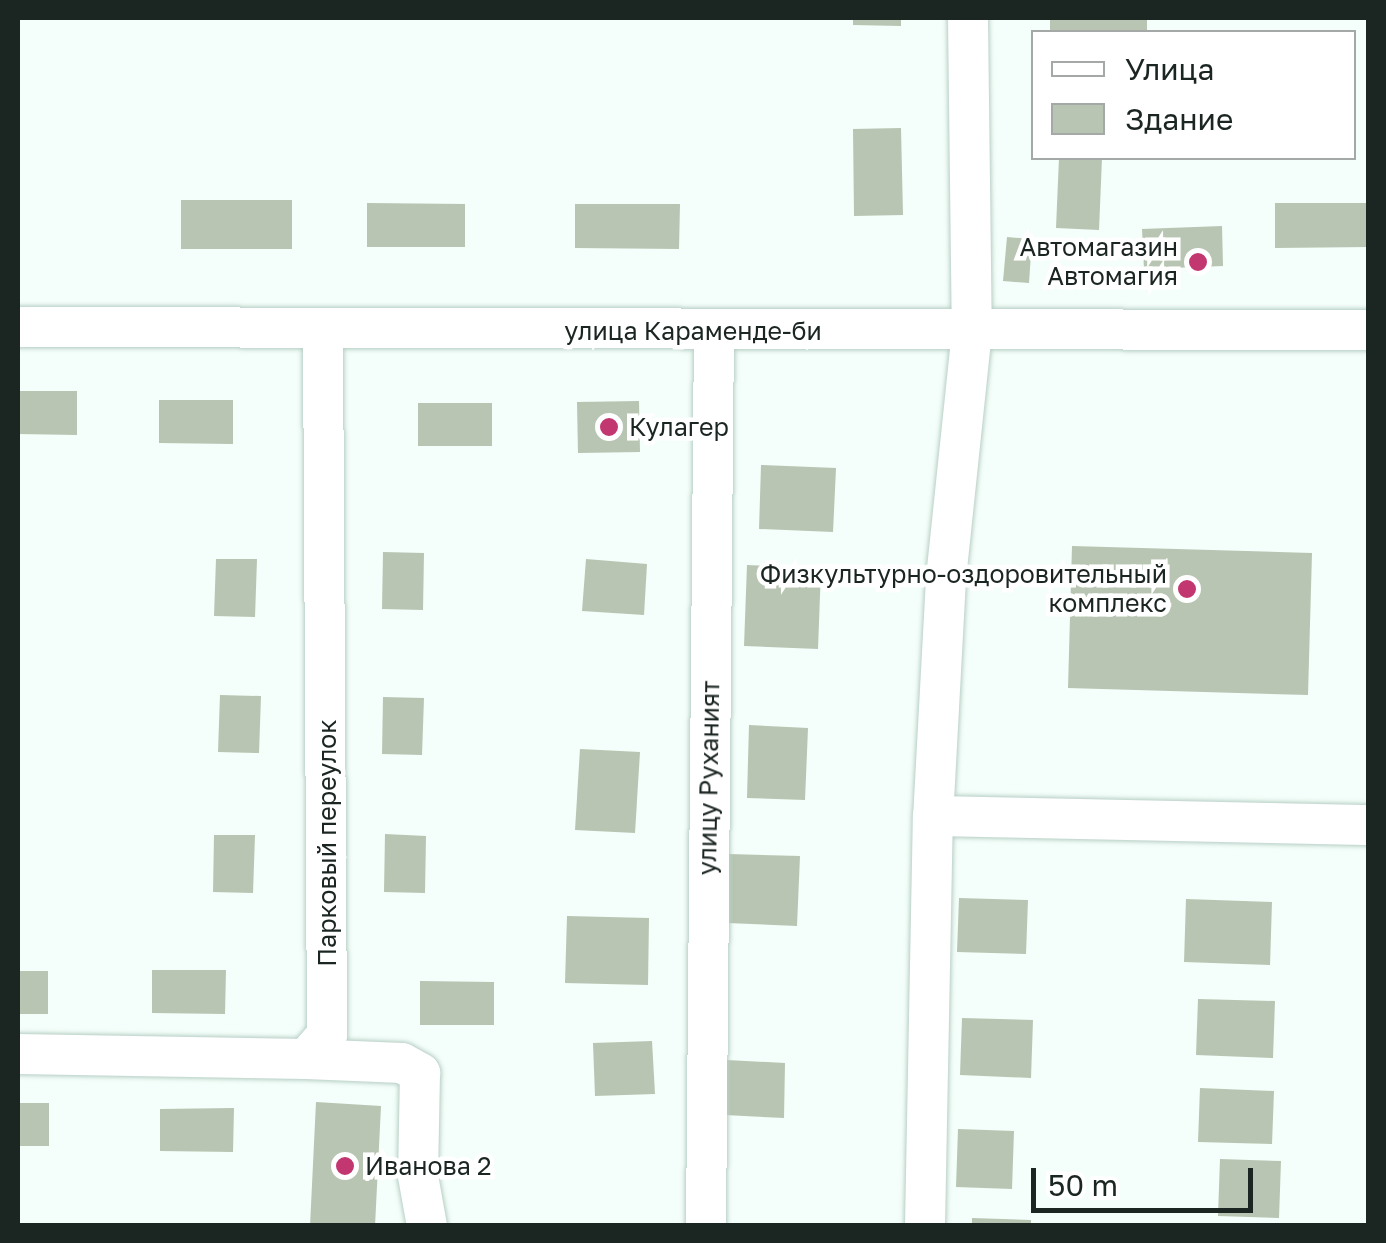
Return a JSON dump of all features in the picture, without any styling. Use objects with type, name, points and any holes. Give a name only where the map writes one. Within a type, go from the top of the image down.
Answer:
[{"type":"street","points":[[924,1226],[933,816],[946,579],[972,330],[968,18]]},
{"type":"street","name":"улица Караменде-би","points":[[18,327],[323,331],[1368,330]]},
{"type":"street","name":"Парковый переулок","points":[[306,1060],[327,1035],[323,331]]},
{"type":"street","name":"улицу Руханият","points":[[706,1226],[714,331]]},
{"type":"street","points":[[933,816],[1368,825]]},
{"type":"street","points":[[18,1054],[402,1063],[420,1073],[418,1176],[427,1226]]},
{"type":"building","points":[[853,18],[901,18],[901,26],[853,25]]},
{"type":"building","points":[[1050,18],[1147,18],[1147,30],[1050,30]]},
{"type":"building","points":[[901,128],[903,215],[854,216],[853,129]]},
{"type":"building","points":[[1059,160],[1102,160],[1099,230],[1056,228]]},
{"type":"building","points":[[181,200],[292,200],[292,249],[181,249]]},
{"type":"building","points":[[367,203],[465,204],[465,247],[367,247]]},
{"type":"building","points":[[1275,203],[1368,203],[1368,247],[1275,248]]},
{"type":"building","points":[[575,204],[680,204],[679,249],[575,248]]},
{"type":"building","points":[[1222,226],[1223,266],[1144,269],[1142,229]]},
{"type":"building","points":[[1007,237],[1032,239],[1029,283],[1003,281]]},
{"type":"building","points":[[18,391],[77,391],[77,435],[18,434]]},
{"type":"building","points":[[159,400],[233,400],[233,444],[159,443]]},
{"type":"building","name":"Кулагер","points":[[639,401],[640,452],[578,453],[577,402]]},
{"type":"building","points":[[418,403],[492,403],[492,446],[418,446]]},
{"type":"building","points":[[761,465],[836,468],[833,532],[759,529]]},
{"type":"building","points":[[1072,546],[1312,553],[1308,695],[1068,688]]},
{"type":"building","points":[[383,552],[424,553],[423,610],[382,609]]},
{"type":"building","points":[[216,559],[257,559],[255,617],[214,616]]},
{"type":"building","points":[[586,559],[647,564],[644,615],[582,611]]},
{"type":"building","points":[[747,565],[821,568],[818,649],[744,646]]},
{"type":"building","points":[[220,695],[261,696],[259,753],[218,752]]},
{"type":"building","points":[[383,697],[424,698],[422,755],[382,754]]},
{"type":"building","points":[[749,725],[808,728],[805,800],[747,798]]},
{"type":"building","points":[[580,749],[640,752],[635,833],[575,830]]},
{"type":"building","points":[[385,834],[426,836],[425,893],[384,892]]},
{"type":"building","points":[[214,835],[255,835],[253,893],[213,892]]},
{"type":"building","points":[[729,854],[800,856],[797,926],[727,923]]},
{"type":"building","points":[[959,898],[1028,900],[1026,954],[957,952]]},
{"type":"building","points":[[1186,899],[1272,902],[1270,965],[1184,962]]},
{"type":"building","points":[[567,916],[649,918],[648,985],[565,983]]},
{"type":"building","points":[[152,970],[226,970],[225,1014],[152,1013]]},
{"type":"building","points":[[18,971],[48,971],[48,1014],[18,1014]]},
{"type":"building","points":[[420,981],[494,982],[494,1025],[420,1025]]},
{"type":"building","points":[[1198,999],[1275,1001],[1273,1058],[1196,1055]]},
{"type":"building","points":[[962,1018],[1033,1020],[1031,1078],[960,1075]]},
{"type":"building","points":[[652,1041],[655,1094],[595,1096],[593,1043]]},
{"type":"building","points":[[727,1060],[785,1063],[784,1118],[725,1115]]},
{"type":"building","points":[[1200,1088],[1274,1091],[1272,1144],[1198,1142]]},
{"type":"building","name":"Иванова 2","points":[[316,1102],[381,1106],[375,1226],[310,1226]]},
{"type":"building","points":[[18,1103],[49,1103],[49,1146],[18,1146]]},
{"type":"building","points":[[234,1108],[233,1152],[160,1151],[160,1109]]},
{"type":"building","points":[[958,1129],[1014,1131],[1012,1189],[956,1187]]},
{"type":"building","points":[[1220,1159],[1281,1161],[1279,1218],[1218,1216]]},
{"type":"building","points":[[972,1218],[1031,1220],[1031,1226],[972,1226]]},
{"type":"place","name":"Автомагазин Автомагия","points":[[1198,262]]},
{"type":"place","name":"Кулагер","points":[[609,427]]},
{"type":"place","name":"Физкультурно-оздоровительный комплекс","points":[[1187,589]]},
{"type":"place","name":"Иванова 2","points":[[345,1166]]}]
